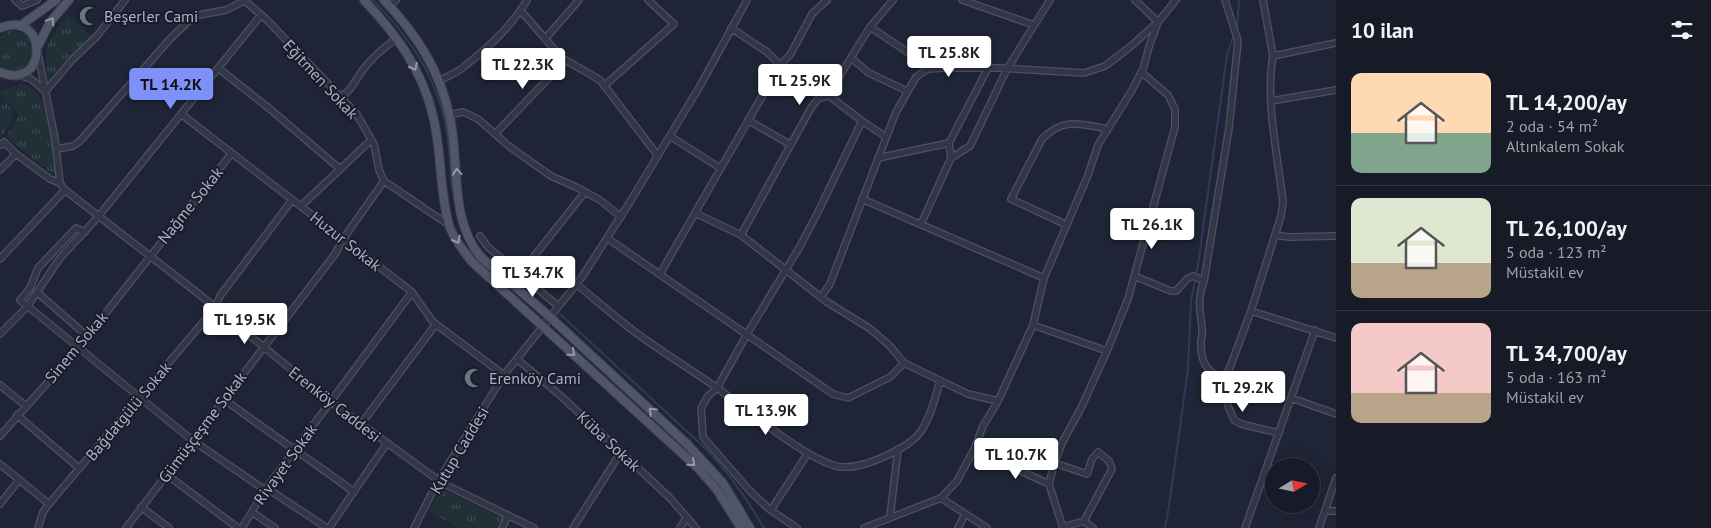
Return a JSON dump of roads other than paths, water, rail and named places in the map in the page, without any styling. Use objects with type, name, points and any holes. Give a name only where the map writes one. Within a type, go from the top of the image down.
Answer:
[{"type":"main road","points":[[0,28],[16,25],[56,0]]},
{"type":"main road","points":[[2,76],[18,75],[31,68],[50,22],[69,0]]},
{"type":"main road","points":[[364,0],[397,38],[420,79],[433,116],[449,225],[455,239],[471,261],[698,468],[717,490],[741,528]]},
{"type":"main road","points":[[384,0],[407,24],[439,81],[449,115],[462,222],[473,248],[687,444],[723,483],[750,528]]},
{"type":"main road","points":[[0,22],[16,25],[32,33],[38,50]]},
{"type":"street","points":[[15,0],[22,6],[36,0]]},
{"type":"street","points":[[116,0],[120,6]]},
{"type":"street","points":[[18,75],[31,79],[45,92],[72,60],[98,36],[125,0]]},
{"type":"street","points":[[390,6],[396,0]]},
{"type":"street","points":[[439,81],[465,66],[506,28],[521,11],[527,0]]},
{"type":"street","points":[[545,39],[578,0]]},
{"type":"street","points":[[604,86],[674,24],[648,0]]},
{"type":"street","name":"Kutup Caddesi","points":[[414,528],[438,481],[504,375],[576,284],[621,217],[700,86],[747,0]]},
{"type":"street","points":[[660,274],[780,65],[790,55],[812,14],[827,0]]},
{"type":"street","points":[[741,236],[810,108],[818,99],[828,95],[870,27],[893,0]]},
{"type":"street","points":[[962,0],[1034,25]]},
{"type":"street","points":[[951,158],[970,146],[1008,69],[1050,0]]},
{"type":"street","points":[[1135,0],[1158,22]]},
{"type":"street","points":[[821,297],[830,284],[896,112],[916,77],[928,69],[988,68],[1084,73],[1105,66],[1158,22],[1176,0]]},
{"type":"street","points":[[1223,378],[1213,374],[1204,362],[1201,348],[1203,330],[1199,315],[1199,294],[1204,281],[1229,128],[1238,41],[1225,0]]},
{"type":"street","points":[[1263,0],[1273,56],[1270,75],[1271,101],[1283,202],[1275,235],[1251,310],[1229,370],[1223,378],[1228,406],[1234,420],[1241,424],[1279,433]]},
{"type":"street","points":[[56,149],[73,146],[80,141],[170,39],[194,16],[226,10],[247,1]]},
{"type":"street","name":"Eğitmen Sokak","points":[[247,1],[356,113],[371,140],[384,181]]},
{"type":"street","points":[[521,11],[562,58],[590,73],[604,86],[658,156]]},
{"type":"street","points":[[0,334],[27,307],[60,258],[98,217],[261,15]]},
{"type":"street","points":[[864,528],[940,498],[957,481],[983,426],[998,401],[1033,325],[1044,278],[1088,175],[1098,145],[1142,72],[1158,22]]},
{"type":"street","points":[[870,27],[924,63],[928,69]]},
{"type":"street","points":[[731,28],[767,52],[780,65]]},
{"type":"street","points":[[340,97],[346,94],[370,61],[397,38]]},
{"type":"street","points":[[1273,56],[1336,43]]},
{"type":"street","name":"Erenköy Caddesi","points":[[38,50],[56,149],[60,183],[65,190],[331,402],[438,481],[534,528]]},
{"type":"street","points":[[851,58],[869,73],[907,91]]},
{"type":"street","points":[[495,134],[566,60]]},
{"type":"street","points":[[218,68],[270,109],[340,169]]},
{"type":"street","points":[[921,224],[951,158],[949,142],[988,68]]},
{"type":"street","points":[[994,454],[1010,448],[1054,464],[1087,474],[1092,459],[1098,452],[1109,461],[1112,469],[1084,521],[1063,528],[1049,484],[1054,464],[1063,441],[1081,408],[1107,352],[1128,299],[1175,127],[1175,109],[1168,95],[1142,72]]},
{"type":"street","points":[[1271,101],[1336,90]]},
{"type":"street","points":[[828,95],[862,122],[886,137]]},
{"type":"street","points":[[449,115],[463,112],[478,119],[510,147],[551,176],[600,200],[621,217]]},
{"type":"street","name":"Huzur Sokak","points":[[181,114],[412,292],[436,324],[504,375]]},
{"type":"street","points":[[748,120],[791,145]]},
{"type":"street","points":[[797,528],[771,510],[749,490],[704,437],[701,408],[708,396],[717,388],[786,270],[818,212],[862,122]]},
{"type":"street","points":[[1067,225],[1011,200],[1042,139],[1049,132],[1061,125],[1077,123],[1108,128]]},
{"type":"street","points":[[670,136],[720,168]]},
{"type":"street","points":[[301,206],[371,140]]},
{"type":"street","points":[[0,145],[4,142],[16,154],[50,180],[60,183]]},
{"type":"street","points":[[878,158],[949,142]]},
{"type":"street","points":[[0,170],[16,154]]},
{"type":"street","name":"Nağme Sokak","points":[[149,256],[231,154]]},
{"type":"street","points":[[384,181],[449,225]]},
{"type":"street","name":"Gümüşçeşme Sokak","points":[[126,528],[335,254],[343,239],[384,181]]},
{"type":"street","points":[[0,259],[65,190]]},
{"type":"street","points":[[520,274],[585,192]]},
{"type":"street","points":[[862,199],[1044,278]]},
{"type":"street","name":"Bağdatgülü Sokak","points":[[38,528],[43,512],[49,504],[215,308],[220,296],[292,200]]},
{"type":"street","points":[[695,213],[741,236],[821,297],[869,328],[889,345],[904,363],[968,394],[998,401]]},
{"type":"street","points":[[85,232],[76,228],[38,268],[30,288],[20,300],[192,440],[265,490],[271,491],[328,528],[387,444]]},
{"type":"street","points":[[1275,235],[1289,237],[1336,236]]},
{"type":"street","points":[[480,236],[488,246],[558,306]]},
{"type":"street","points":[[607,238],[833,394],[848,398],[890,377],[904,363]]},
{"type":"street","name":"Sinem Sokak","points":[[0,436],[79,347],[149,256]]},
{"type":"street","points":[[1134,276],[1174,292],[1188,278],[1195,276],[1204,281]]},
{"type":"street","points":[[576,284],[635,332],[808,453],[825,462],[843,468],[862,466],[898,449],[920,432],[931,410],[940,381]]},
{"type":"street","name":"Rivayet Sokak","points":[[240,528],[294,450],[412,292]]},
{"type":"street","points":[[38,293],[87,336]]},
{"type":"street","points":[[1251,310],[1336,338]]},
{"type":"street","points":[[361,424],[436,324]]},
{"type":"street","points":[[1033,325],[1107,352]]},
{"type":"street","points":[[1245,528],[1315,330]]},
{"type":"street","name":"Küba Sokak","points":[[517,358],[670,498],[696,528]]},
{"type":"street","points":[[0,385],[26,406]]},
{"type":"street","points":[[224,398],[354,492]]},
{"type":"street","points":[[1291,398],[1336,414]]},
{"type":"street","points":[[17,415],[79,468]]},
{"type":"street","points":[[974,447],[994,454],[1021,471],[1049,484]]},
{"type":"street","points":[[890,517],[898,449]]},
{"type":"street","points":[[573,528],[621,452]]},
{"type":"street","points":[[771,510],[808,453]]},
{"type":"street","points":[[0,464],[49,504]]},
{"type":"street","points":[[166,474],[240,528]]},
{"type":"street","points":[[1319,528],[1336,478]]},
{"type":"street","points":[[0,504],[19,480]]},
{"type":"street","points":[[940,498],[987,528]]},
{"type":"street","points":[[141,507],[169,528]]},
{"type":"street","points":[[1324,511],[1336,511]]},
{"type":"street","points":[[252,512],[275,528]]},
{"type":"street","points":[[958,528],[966,514]]},
{"type":"street","points":[[502,528],[508,516]]},
{"type":"street","points":[[680,528],[687,517]]},
{"type":"street","points":[[1084,521],[1092,528]]},
{"type":"waterway","points":[[373,0],[408,41],[427,71],[434,87],[447,130],[452,188]]},
{"type":"waterway","points":[[1237,28],[1239,0]]},
{"type":"waterway","points":[[1165,528],[1188,369],[1191,301],[1198,265],[1227,55],[1234,34]]},
{"type":"waterway","points":[[560,314],[706,449],[737,487],[764,528]]},
{"type":"place","name":"Beşerler Cami","points":[[89,16]]},
{"type":"place","name":"Erenköy Cami","points":[[474,378]]}]
